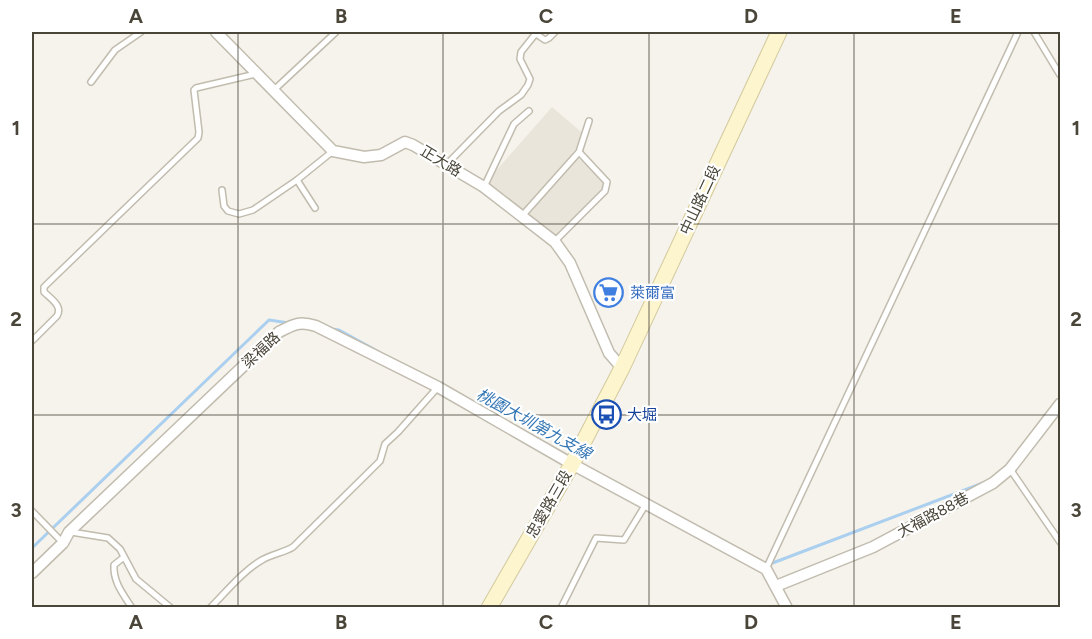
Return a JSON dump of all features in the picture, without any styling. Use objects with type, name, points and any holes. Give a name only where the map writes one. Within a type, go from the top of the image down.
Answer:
[{"type":"main road","name":"中山路二段","points":[[622,368],[779,32]]},
{"type":"main road","name":"忠愛路三段","points":[[489,608],[573,462],[622,368]]},
{"type":"street","points":[[216,32],[333,151]]},
{"type":"street","name":"正大路","points":[[333,151],[364,157],[381,155],[405,142],[484,187],[555,242],[570,263],[609,353],[622,368]]},
{"type":"street","name":"梁福路","points":[[32,573],[63,543],[69,532],[279,332],[293,324],[305,323],[316,326],[438,387],[766,569]]},
{"type":"street","name":"大福路88巷","points":[[776,585],[873,546],[993,483],[1010,469],[1060,404]]},
{"type":"street","points":[[766,569],[787,608]]},
{"type":"lane","points":[[92,82],[116,50],[141,32]]},
{"type":"lane","points":[[273,91],[336,32]]},
{"type":"lane","points":[[447,165],[499,111],[521,95],[528,86],[530,79],[520,59],[521,52],[536,33],[545,40],[555,32]]},
{"type":"lane","points":[[766,569],[1018,32]]},
{"type":"lane","points":[[1034,32],[1060,75]]},
{"type":"lane","points":[[32,341],[60,312],[59,307],[44,292],[44,287],[198,138],[194,90],[256,74]]},
{"type":"lane","points":[[484,187],[514,124],[529,111]]},
{"type":"lane","points":[[521,217],[579,152],[589,121]]},
{"type":"lane","points":[[222,190],[224,206],[228,211],[239,214],[253,210],[297,180],[333,151]]},
{"type":"lane","points":[[555,242],[606,191],[607,182],[579,152]]},
{"type":"lane","points":[[297,180],[315,207]]},
{"type":"lane","points":[[210,608],[253,566],[293,547],[380,461],[385,444],[438,387]]},
{"type":"lane","points":[[1010,469],[1060,542]]},
{"type":"lane","points":[[561,608],[596,538],[624,540],[646,504]]},
{"type":"lane","points":[[32,511],[63,543]]},
{"type":"lane","points":[[69,532],[108,538],[120,549],[136,579],[171,608]]},
{"type":"lane","points":[[124,557],[114,565],[113,569],[117,583],[132,608]]},
{"type":"shaded area","points":[[552,107],[586,136],[572,153],[607,183],[555,242],[486,182]]},
{"type":"waterway","name":"桃園大圳第九支線","points":[[32,548],[269,320],[289,323]]},
{"type":"waterway","name":"桃園大圳第九支線","points":[[331,329],[339,330],[379,352]]},
{"type":"waterway","name":"桃園大圳第九支線","points":[[770,564],[983,483]]},
{"type":"place","name":"萊爾富","points":[[609,293]]},
{"type":"place","name":"大堀","points":[[606,415]]}]
